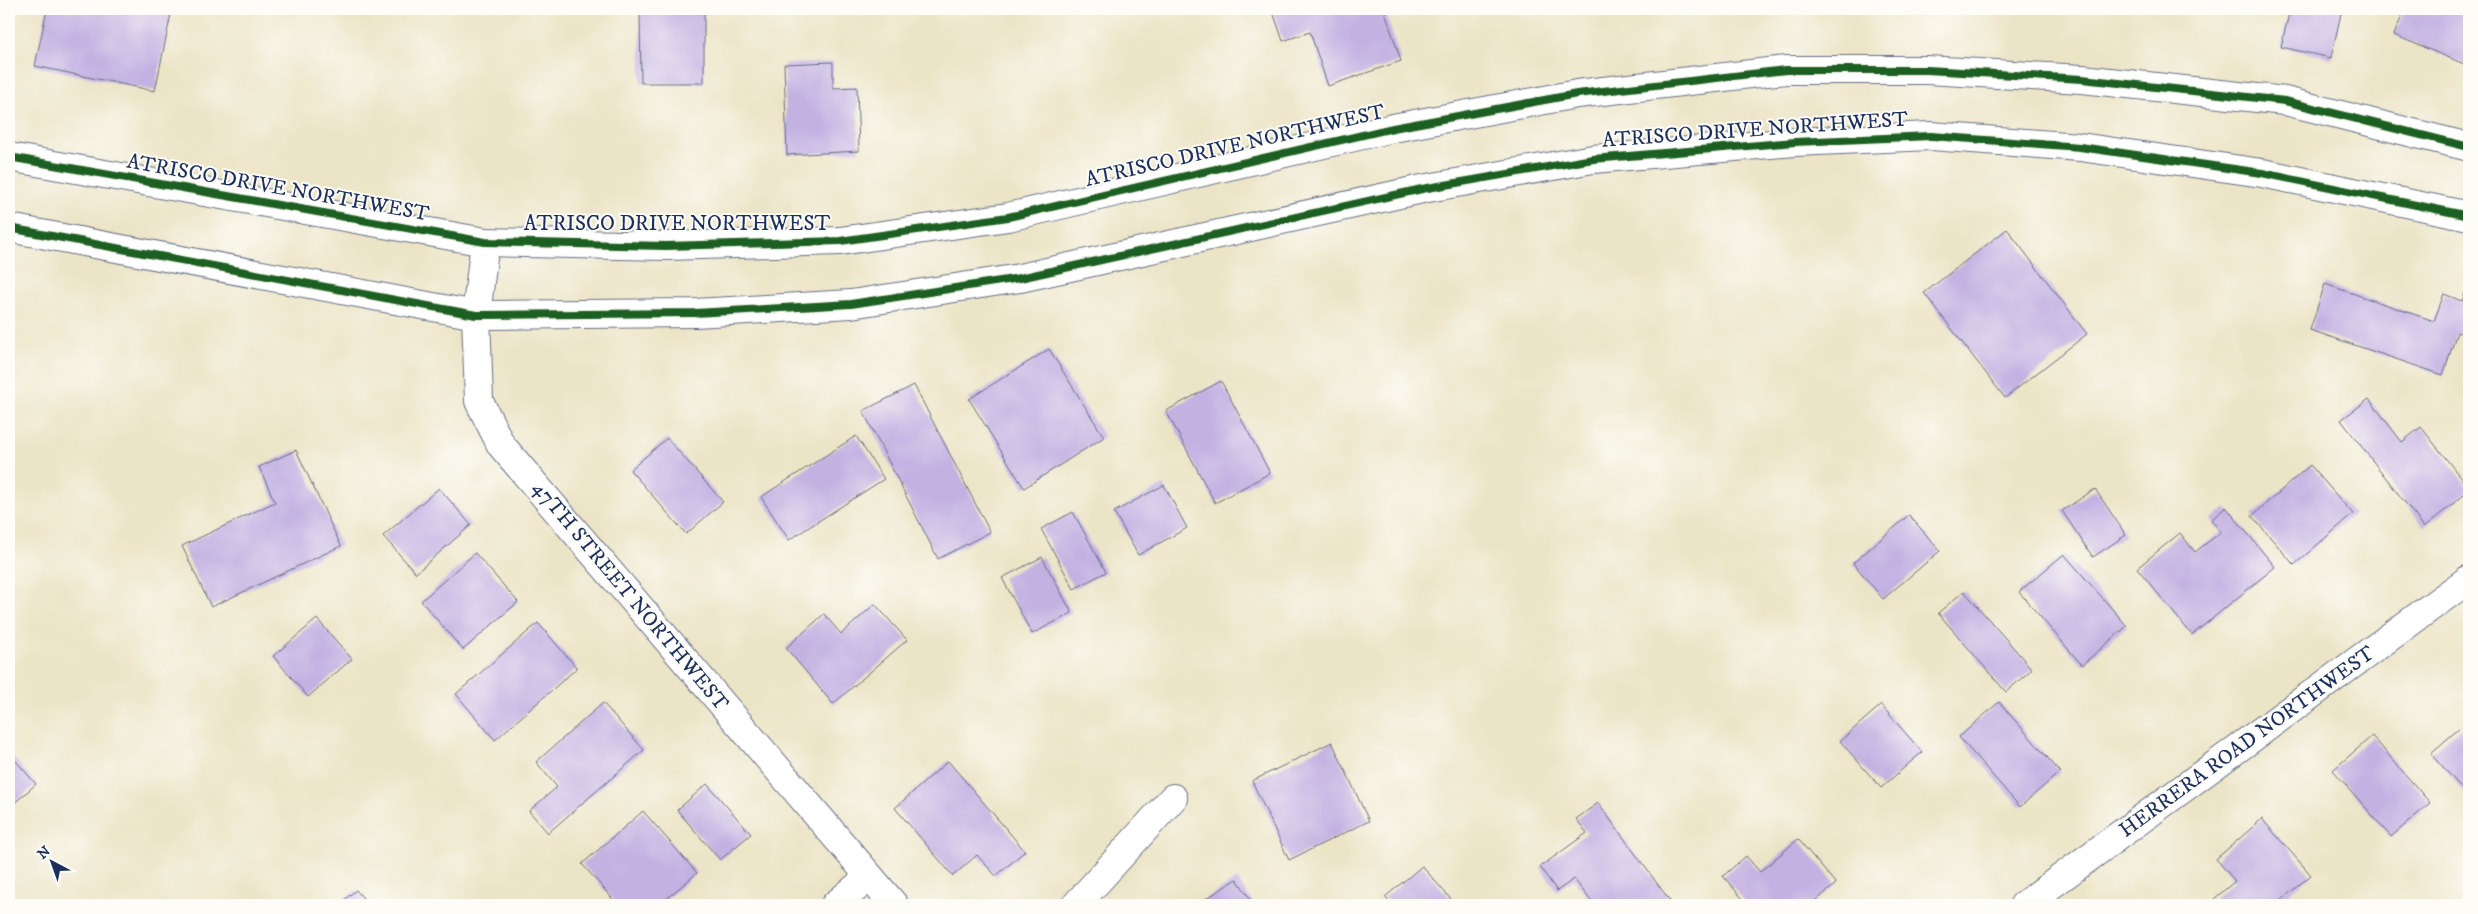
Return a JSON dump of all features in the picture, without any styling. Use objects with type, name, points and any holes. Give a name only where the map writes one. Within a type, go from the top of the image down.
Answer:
[{"type":"main road","name":"ATRISCO DRIVE NORTHWEST","points":[[9,157],[485,242],[666,246],[840,241],[1008,217],[1393,128],[1577,94],[1786,70],[1927,70],[2072,78],[2285,101],[2469,147]]},
{"type":"main road","name":"ATRISCO DRIVE NORTHWEST","points":[[9,228],[476,315],[695,313],[851,304],[1020,278],[1422,189],[1594,159],[1795,142],[1931,136],[2080,147],[2262,173],[2469,216]]},
{"type":"main road","name":"47TH STREET NORTHWEST","points":[[485,242],[476,315],[479,401],[501,445],[894,905]]},
{"type":"main road","name":"HERRERA ROAD NORTHWEST","points":[[2024,905],[2469,578]]},
{"type":"main road","points":[[1076,905],[1173,798]]},
{"type":"main road","points":[[835,905],[869,877]]},
{"type":"building","points":[[47,9],[172,9],[155,91],[35,66]]},
{"type":"building","points":[[640,9],[704,9],[704,83],[641,83]]},
{"type":"building","points":[[1272,9],[1384,9],[1401,61],[1328,86],[1310,32],[1283,41]]},
{"type":"building","points":[[2290,9],[2342,9],[2331,58],[2281,47]]},
{"type":"building","points":[[2405,9],[2469,9],[2469,66],[2394,35]]},
{"type":"building","points":[[833,62],[833,88],[857,87],[859,151],[787,155],[784,64]]},
{"type":"building","points":[[2007,229],[2087,334],[2005,398],[1924,293]]},
{"type":"building","points":[[2469,282],[2469,336],[2457,332],[2443,375],[2310,330],[2325,284],[2434,321],[2444,294],[2462,301]]},
{"type":"building","points":[[1049,349],[1104,437],[1024,488],[969,399]]},
{"type":"building","points":[[1221,381],[1270,473],[1215,503],[1166,411]]},
{"type":"building","points":[[914,385],[990,532],[938,559],[863,411]]},
{"type":"building","points":[[2369,399],[2402,442],[2421,427],[2469,488],[2469,491],[2424,527],[2341,420]]},
{"type":"building","points":[[856,436],[884,479],[789,540],[761,497]]},
{"type":"building","points":[[667,438],[723,502],[686,534],[630,470]]},
{"type":"building","points":[[296,450],[341,546],[211,607],[182,546],[275,502],[259,467]]},
{"type":"building","points":[[2310,465],[2353,514],[2294,565],[2252,516]]},
{"type":"building","points":[[1164,485],[1187,528],[1138,555],[1114,512]]},
{"type":"building","points":[[439,488],[471,525],[416,573],[383,536]]},
{"type":"building","points":[[2095,489],[2126,535],[2093,557],[2062,511]]},
{"type":"building","points":[[2226,507],[2275,567],[2192,635],[2137,568],[2180,533],[2195,552],[2221,532],[2211,520]]},
{"type":"building","points":[[1073,512],[1106,572],[1074,589],[1041,529]]},
{"type":"building","points":[[1909,515],[1940,551],[1883,599],[1853,563]]},
{"type":"building","points":[[475,553],[518,602],[463,650],[421,601]]},
{"type":"building","points":[[2064,554],[2127,626],[2082,665],[2019,592]]},
{"type":"building","points":[[1042,557],[1072,613],[1032,634],[1002,578]]},
{"type":"building","points":[[1964,591],[2032,669],[2006,692],[1938,613]]},
{"type":"building","points":[[875,604],[907,640],[833,704],[786,648],[824,614],[841,634]]},
{"type":"building","points":[[317,619],[352,659],[308,697],[273,656]]},
{"type":"building","points":[[538,623],[577,668],[495,740],[456,694]]},
{"type":"building","points":[[1999,702],[2060,772],[2020,807],[1959,737]]},
{"type":"building","points":[[603,703],[644,750],[548,833],[529,811],[557,787],[536,762]]},
{"type":"building","points":[[1881,705],[1922,752],[1881,788],[1840,741]]},
{"type":"building","points":[[2469,720],[2469,797],[2431,753]]},
{"type":"building","points":[[2372,736],[2430,803],[2391,837],[2333,770]]},
{"type":"building","points":[[1332,742],[1369,821],[1289,860],[1252,781]]},
{"type":"building","points":[[9,753],[36,784],[9,808]]},
{"type":"building","points":[[948,761],[1025,851],[996,876],[977,855],[953,876],[895,808]]},
{"type":"building","points":[[707,784],[751,834],[720,860],[677,810]]},
{"type":"building","points":[[1598,803],[1673,905],[1594,905],[1574,879],[1557,891],[1540,867],[1587,833],[1576,819]]},
{"type":"building","points":[[643,811],[697,873],[659,905],[618,905],[582,864]]},
{"type":"building","points":[[2262,819],[2311,875],[2275,905],[2220,905],[2214,899],[2235,881],[2216,859]]},
{"type":"building","points":[[1798,839],[1836,884],[1811,905],[1748,905],[1723,876],[1746,856],[1760,872]]},
{"type":"building","points":[[1422,866],[1456,905],[1392,905],[1385,897]]},
{"type":"building","points":[[1237,879],[1254,905],[1196,905]]},
{"type":"building","points":[[356,890],[369,905],[338,905]]},
{"type":"cycle path","points":[[9,157],[485,242],[666,246],[840,241],[1008,217],[1393,128],[1577,94],[1786,70],[1927,70],[2082,79],[2285,101],[2469,147]]},
{"type":"cycle path","points":[[9,228],[476,315],[695,313],[851,304],[1020,278],[1422,189],[1593,159],[1795,142],[1931,136],[2080,147],[2262,173],[2469,216]]}]
